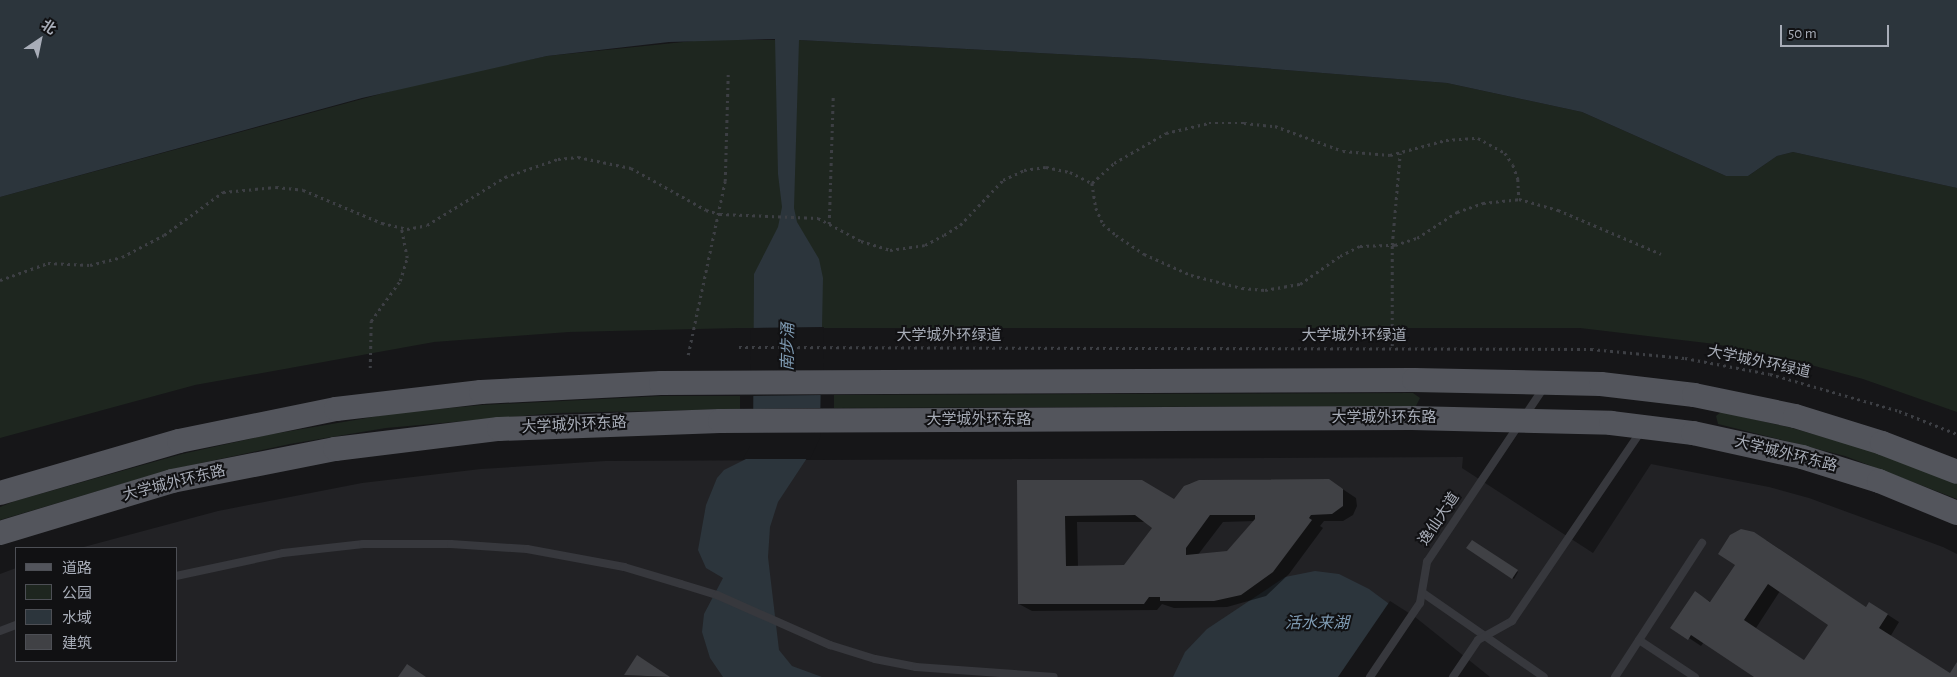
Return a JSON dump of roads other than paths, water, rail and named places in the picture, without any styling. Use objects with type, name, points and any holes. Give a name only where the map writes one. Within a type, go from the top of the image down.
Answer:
[{"type":"main road","points":[[0,493],[179,441],[346,408],[543,387],[740,382],[1548,382],[1645,388],[1767,410],[1882,443],[1957,472]]},
{"type":"main road","name":"大学城外环东路","points":[[0,533],[172,482],[292,456],[388,440],[558,425],[834,420],[1523,419],[1644,426],[1713,436],[1802,457],[1879,481],[1957,513]]},
{"type":"lane","name":"逸仙大道","points":[[1370,677],[1412,615],[1423,593],[1423,573],[1427,562],[1548,382]]},
{"type":"lane","points":[[1453,677],[1478,640],[1512,621],[1644,426]]},
{"type":"lane","points":[[1615,677],[1702,543]]},
{"type":"lane","points":[[178,576],[322,548],[451,544],[566,555],[640,572],[717,595],[830,644],[894,664],[1054,677]]},
{"type":"lane","points":[[1423,593],[1487,635],[1501,648],[1544,677]]},
{"type":"lane","points":[[0,631],[15,625]]},
{"type":"lane","points":[[1639,640],[1695,677]]},
{"type":"water","name":"南步涌","points":[[0,0],[1957,0],[1957,188],[1793,152],[1777,156],[1748,176],[1726,176],[1582,112],[1447,83],[1150,59],[799,40],[794,208],[797,222],[819,259],[823,278],[820,427],[809,455],[778,502],[770,527],[768,557],[779,650],[792,666],[822,677],[723,677],[710,658],[702,632],[704,614],[723,578],[706,568],[698,550],[706,505],[717,478],[724,470],[748,458],[753,447],[754,274],[778,227],[782,207],[778,174],[775,39],[669,42],[547,56],[362,98],[0,197]]},
{"type":"water","name":"活水来湖","points":[[1315,571],[1339,574],[1369,589],[1488,677],[1173,677],[1185,652],[1207,629],[1285,577]]}]
